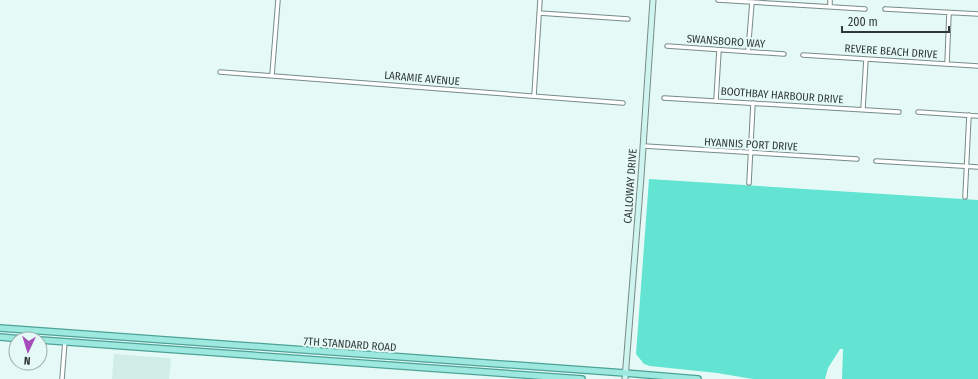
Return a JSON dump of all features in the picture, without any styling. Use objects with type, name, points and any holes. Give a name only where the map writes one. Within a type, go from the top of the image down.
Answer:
[{"type":"main road","name":"CALLOWAY DRIVE","points":[[625,376],[644,146],[653,0]]},
{"type":"main road","name":"7TH STANDARD ROAD","points":[[0,328],[625,376],[698,379]]},
{"type":"main road","name":"7TH STANDARD ROAD","points":[[48,340],[516,376],[582,379]]},
{"type":"street","points":[[272,75],[278,0]]},
{"type":"street","points":[[534,96],[540,0]]},
{"type":"street","points":[[718,0],[865,9]]},
{"type":"street","points":[[830,0],[830,6]]},
{"type":"street","points":[[748,52],[752,2]]},
{"type":"street","points":[[885,9],[978,14]]},
{"type":"street","points":[[539,13],[628,19]]},
{"type":"street","points":[[947,64],[949,13]]},
{"type":"street","name":"SWANSBORO WAY","points":[[667,46],[784,54]]},
{"type":"street","points":[[716,100],[719,50]]},
{"type":"street","name":"REVERE BEACH DRIVE","points":[[803,55],[978,66]]},
{"type":"street","points":[[863,109],[866,59]]},
{"type":"street","name":"LARAMIE AVENUE","points":[[220,72],[623,103]]},
{"type":"street","name":"BOOTHBAY HARBOUR DRIVE","points":[[664,98],[900,112]]},
{"type":"street","points":[[748,183],[753,103]]},
{"type":"street","points":[[918,112],[978,116]]},
{"type":"street","points":[[964,197],[969,116]]},
{"type":"street","name":"HYANNIS PORT DRIVE","points":[[644,146],[857,159]]},
{"type":"street","points":[[876,161],[978,167]]},
{"type":"street","points":[[62,379],[65,341]]},
{"type":"shaded area","points":[[114,354],[169,358],[171,359],[169,379],[112,379]]},
{"type":"green space","points":[[649,179],[978,200],[978,379],[842,379],[843,349],[840,349],[828,368],[825,379],[753,379],[644,364],[636,354]]}]
